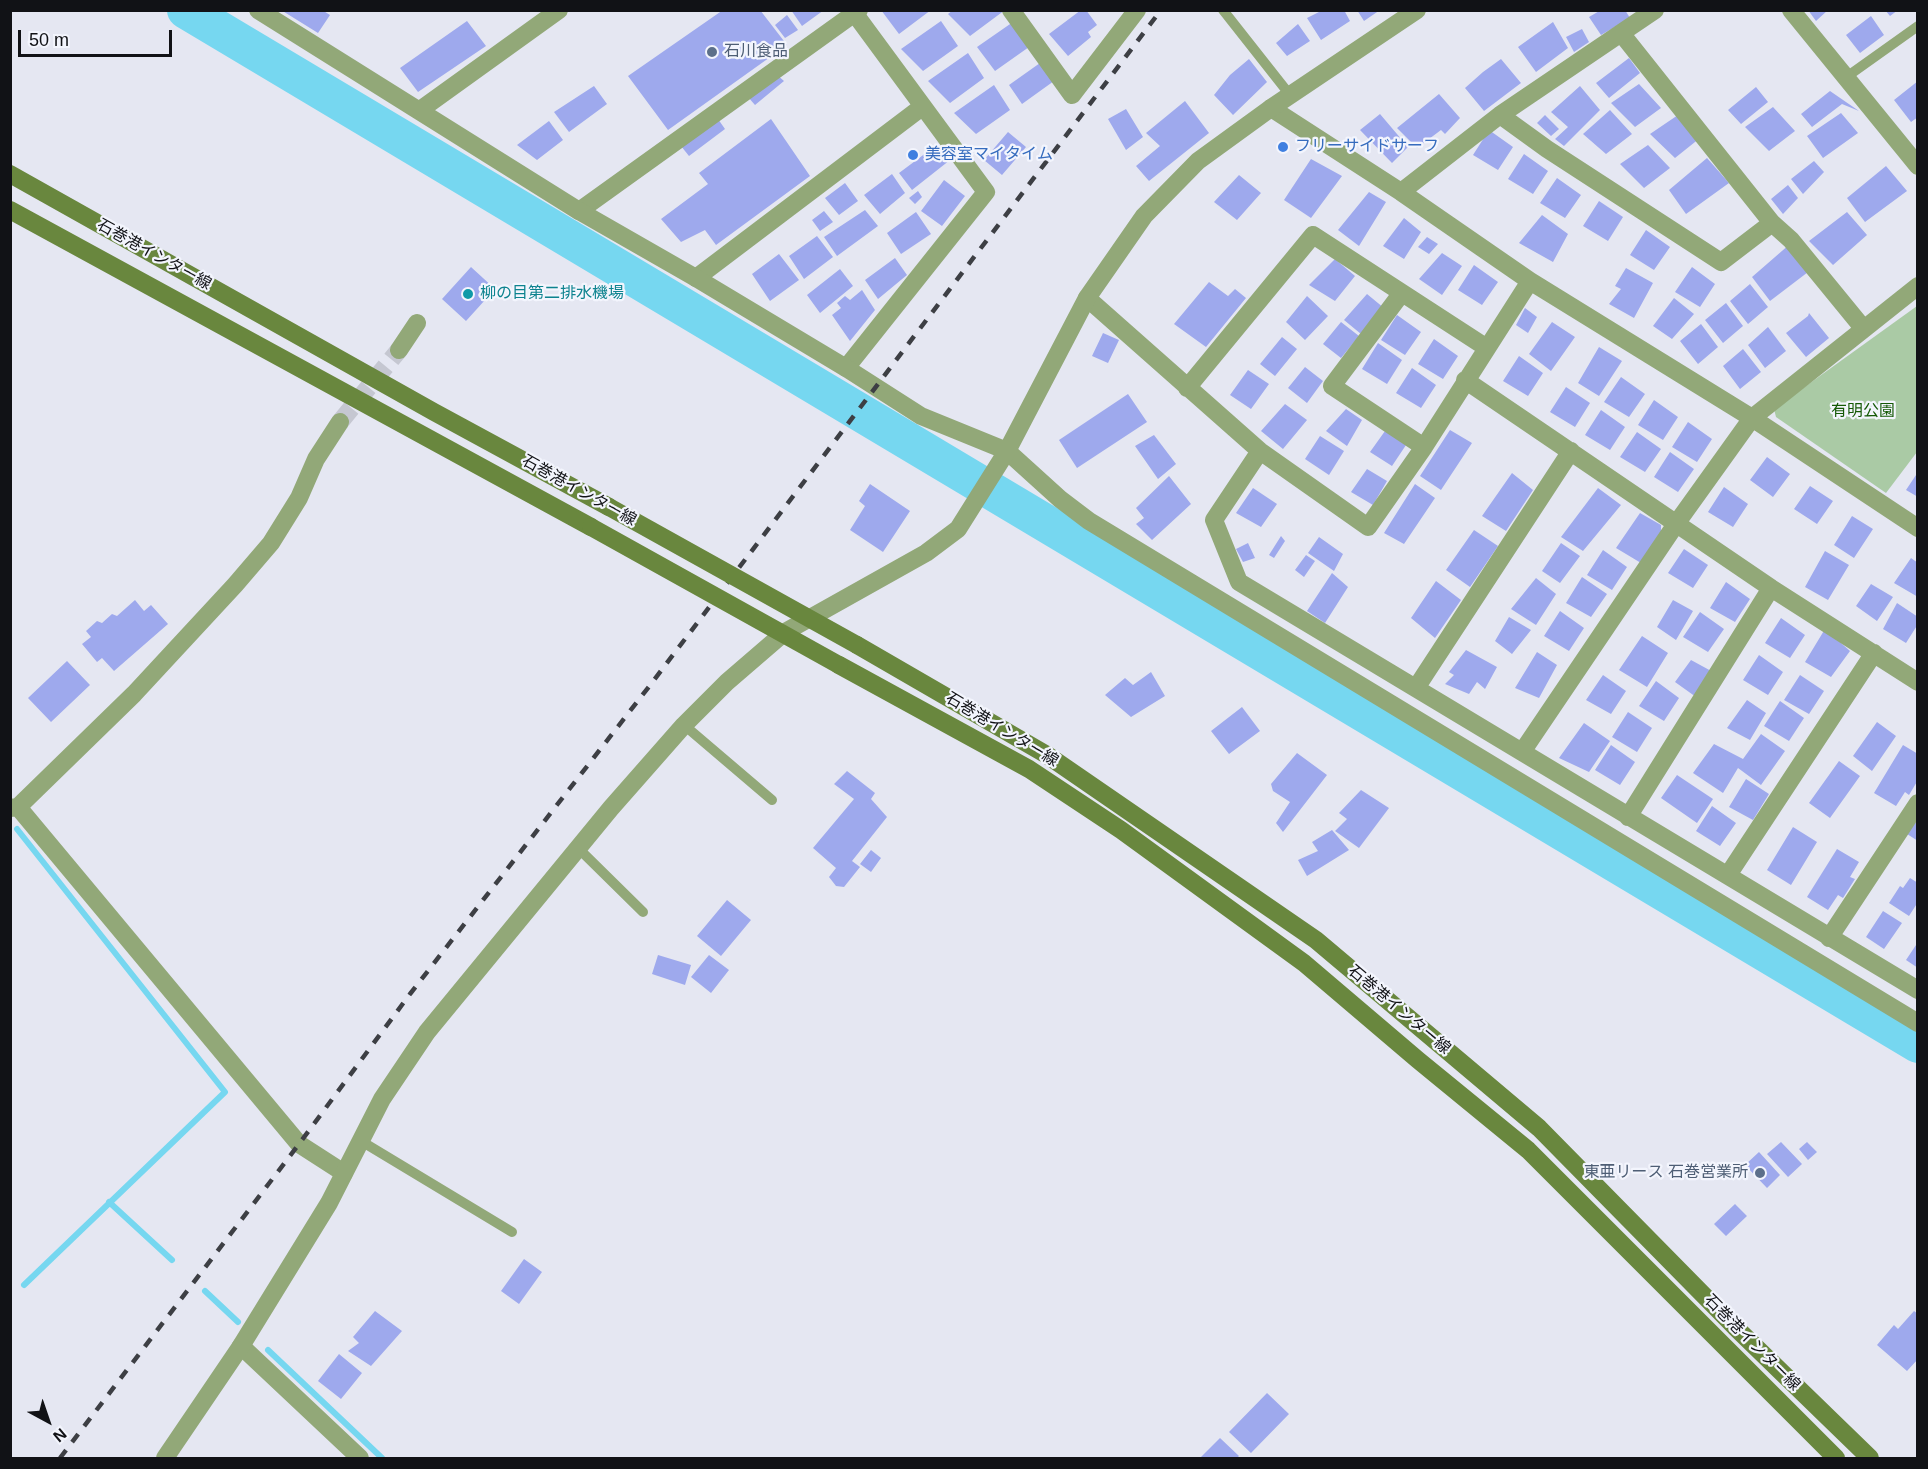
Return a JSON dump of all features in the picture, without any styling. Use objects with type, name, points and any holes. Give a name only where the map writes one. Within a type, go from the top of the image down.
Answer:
[{"type":"main road","name":"石巻港インター線","points":[[10,174],[434,412],[857,645],[1047,755],[1316,940],[1539,1128],[1735,1327],[1870,1458]]},
{"type":"main road","name":"石巻港インター線","points":[[10,210],[1029,769],[1121,830],[1304,963],[1528,1150],[1836,1458]]},
{"type":"street","points":[[258,10],[579,211],[696,278],[921,416],[1003,458],[1089,521],[1917,1023]]},
{"type":"street","points":[[420,110],[559,10]]},
{"type":"street","points":[[1011,10],[1072,95],[1137,10]]},
{"type":"street","points":[[165,1458],[241,1346],[329,1203],[382,1099],[427,1032],[578,848],[684,725],[727,682],[785,632],[926,553],[958,529],[1003,458],[1087,298],[1144,216],[1198,161],[1271,108],[1417,10]]},
{"type":"street","points":[[1791,10],[1917,166]]},
{"type":"street","points":[[579,211],[857,12],[922,107],[986,192],[846,368]]},
{"type":"street","points":[[1401,192],[1500,115],[1622,33],[1643,14]]},
{"type":"street","points":[[1622,33],[1772,223],[1791,240],[1863,328]]},
{"type":"street","points":[[696,278],[922,107]]},
{"type":"street","points":[[1271,108],[1401,192],[1530,281],[1752,418],[1917,528]]},
{"type":"street","points":[[1500,115],[1547,150],[1721,262],[1772,223]]},
{"type":"street","points":[[1187,388],[1313,235],[1487,348]]},
{"type":"street","points":[[1087,298],[1260,451],[1368,527],[1424,447],[1530,281]]},
{"type":"street","points":[[1522,752],[1676,524],[1752,418],[1917,286]]},
{"type":"street","points":[[1401,294],[1332,386],[1424,447]]},
{"type":"street","points":[[399,350],[417,323]]},
{"type":"street","points":[[1465,380],[1771,588],[1917,682]]},
{"type":"street","points":[[340,422],[316,459],[299,498],[271,543],[236,585],[134,694],[14,808],[299,1144],[344,1173]]},
{"type":"street","points":[[1260,451],[1214,520],[1239,582],[1917,990]]},
{"type":"street","points":[[1416,688],[1571,451]]},
{"type":"street","points":[[1628,817],[1771,588]]},
{"type":"street","points":[[1728,875],[1874,653]]},
{"type":"street","points":[[1829,938],[1917,803]]},
{"type":"street","points":[[241,1346],[360,1458]]},
{"type":"lane","points":[[1223,10],[1290,95]]},
{"type":"lane","points":[[1845,78],[1917,26]]},
{"type":"lane","points":[[684,725],[772,800]]},
{"type":"lane","points":[[578,848],[643,912]]},
{"type":"lane","points":[[361,1141],[512,1232]]},
{"type":"green space","name":"有明公園","points":[[1917,306],[1917,452],[1886,493],[1776,417],[1774,409]]},
{"type":"building","points":[[281,10],[322,10],[330,15],[318,33]]},
{"type":"building","points":[[723,10],[760,10],[787,45],[668,130],[628,76]]},
{"type":"building","points":[[791,10],[824,10],[802,26]]},
{"type":"building","points":[[881,10],[931,10],[899,34]]},
{"type":"building","points":[[953,10],[1005,10],[970,36],[948,14]]},
{"type":"building","points":[[1081,10],[1086,10],[1097,25],[1088,32],[1091,37],[1068,56],[1049,34]]},
{"type":"building","points":[[1323,10],[1344,10],[1350,21],[1321,40],[1307,18]]},
{"type":"building","points":[[1357,10],[1380,10],[1364,21]]},
{"type":"building","points":[[1601,10],[1625,10],[1630,18],[1601,35],[1589,17]]},
{"type":"building","points":[[1808,10],[1828,10],[1816,21]]},
{"type":"building","points":[[1885,10],[1898,10],[1890,16]]},
{"type":"building","points":[[787,15],[798,30],[785,38],[775,25]]},
{"type":"building","points":[[1871,16],[1884,35],[1860,53],[1846,35]]},
{"type":"building","points":[[467,21],[486,46],[418,92],[400,68]]},
{"type":"building","points":[[941,21],[958,46],[923,71],[901,49]]},
{"type":"building","points":[[1013,22],[1029,47],[995,71],[977,47]]},
{"type":"building","points":[[1553,22],[1568,48],[1536,72],[1518,47]]},
{"type":"building","points":[[1298,24],[1310,41],[1287,56],[1276,43]]},
{"type":"building","points":[[1582,29],[1589,42],[1574,52],[1566,37]]},
{"type":"building","points":[[968,53],[984,78],[950,103],[928,81]]},
{"type":"building","points":[[1629,58],[1640,73],[1609,98],[1596,83]]},
{"type":"building","points":[[1249,59],[1267,82],[1233,115],[1214,95],[1230,75]]},
{"type":"building","points":[[1501,59],[1521,83],[1484,111],[1465,88]]},
{"type":"building","points":[[1040,63],[1054,81],[1022,104],[1009,85]]},
{"type":"building","points":[[776,74],[784,81],[755,105],[748,97]]},
{"type":"building","points":[[1918,81],[1918,117],[1911,122],[1894,100]]},
{"type":"building","points":[[1639,84],[1661,108],[1635,127],[1611,103]]},
{"type":"building","points":[[994,85],[1010,110],[976,134],[954,113]]},
{"type":"building","points":[[594,86],[607,104],[569,132],[554,112]]},
{"type":"building","points":[[1580,86],[1600,110],[1564,146],[1555,139],[1568,127],[1551,112]]},
{"type":"building","points":[[1756,87],[1768,102],[1741,124],[1728,110]]},
{"type":"building","points":[[1830,91],[1859,111],[1842,104],[1812,127],[1801,114]]},
{"type":"building","points":[[1439,94],[1460,118],[1445,134],[1441,130],[1417,148],[1397,128]]},
{"type":"building","points":[[1185,101],[1209,133],[1149,181],[1136,166],[1160,146],[1146,133]]},
{"type":"building","points":[[1773,107],[1795,131],[1769,151],[1745,127]]},
{"type":"building","points":[[1126,109],[1143,137],[1126,150],[1108,119]]},
{"type":"building","points":[[1610,110],[1632,134],[1606,154],[1583,134]]},
{"type":"building","points":[[1841,113],[1858,133],[1823,158],[1807,136]]},
{"type":"building","points":[[1380,114],[1408,147],[1392,163],[1360,130]]},
{"type":"building","points":[[1545,115],[1559,129],[1551,136],[1537,123]]},
{"type":"building","points":[[1678,115],[1700,138],[1675,158],[1650,134]]},
{"type":"building","points":[[718,119],[725,129],[689,156],[681,146]]},
{"type":"building","points":[[771,119],[810,176],[716,245],[705,230],[681,242],[661,219],[708,184],[699,173]]},
{"type":"building","points":[[549,121],[563,140],[537,160],[517,145]]},
{"type":"building","points":[[1489,130],[1513,147],[1498,170],[1473,155]]},
{"type":"building","points":[[1008,132],[1026,147],[1002,175],[984,160]]},
{"type":"building","points":[[938,144],[950,160],[912,190],[899,173]]},
{"type":"building","points":[[1648,145],[1670,168],[1644,188],[1620,164]]},
{"type":"building","points":[[1524,154],[1548,171],[1533,194],[1508,179]]},
{"type":"building","points":[[1707,158],[1729,183],[1686,214],[1669,190]]},
{"type":"building","points":[[1311,159],[1342,176],[1311,218],[1284,200]]},
{"type":"building","points":[[1814,161],[1824,172],[1803,194],[1791,179]]},
{"type":"building","points":[[1886,166],[1907,191],[1865,222],[1847,198]]},
{"type":"building","points":[[892,174],[905,193],[880,214],[864,195]]},
{"type":"building","points":[[1239,175],[1261,193],[1237,220],[1214,202]]},
{"type":"building","points":[[1557,178],[1581,195],[1565,218],[1540,203]]},
{"type":"building","points":[[944,180],[965,196],[942,226],[921,211]]},
{"type":"building","points":[[845,183],[858,201],[839,215],[825,198]]},
{"type":"building","points":[[1788,185],[1798,198],[1783,214],[1771,199]]},
{"type":"building","points":[[918,191],[922,197],[915,204],[909,198]]},
{"type":"building","points":[[1369,192],[1386,202],[1359,246],[1338,230]]},
{"type":"building","points":[[1599,201],[1623,217],[1608,241],[1583,226]]},
{"type":"building","points":[[865,210],[878,226],[837,256],[824,237]]},
{"type":"building","points":[[824,211],[833,222],[820,231],[812,220]]},
{"type":"building","points":[[916,212],[931,234],[901,254],[887,233]]},
{"type":"building","points":[[1847,212],[1867,235],[1833,265],[1809,241]]},
{"type":"building","points":[[1542,215],[1568,234],[1553,262],[1519,243]]},
{"type":"building","points":[[1404,218],[1421,232],[1404,259],[1383,246]]},
{"type":"building","points":[[1646,230],[1670,247],[1654,270],[1630,255]]},
{"type":"building","points":[[817,236],[833,257],[804,279],[789,256]]},
{"type":"building","points":[[1427,237],[1438,244],[1429,254],[1418,247]]},
{"type":"building","points":[[1790,244],[1812,269],[1770,301],[1752,277]]},
{"type":"building","points":[[1442,253],[1462,266],[1442,295],[1419,279]]},
{"type":"building","points":[[779,254],[799,280],[770,301],[752,274]]},
{"type":"building","points":[[895,258],[907,275],[878,299],[865,280]]},
{"type":"building","points":[[1335,259],[1355,276],[1335,301],[1309,285]]},
{"type":"building","points":[[1474,265],[1498,282],[1482,305],[1458,290]]},
{"type":"building","name":"柳の目第二排水機場","points":[[471,267],[495,289],[466,321],[442,299]]},
{"type":"building","points":[[1692,267],[1715,284],[1700,307],[1675,292]]},
{"type":"building","points":[[1626,268],[1653,283],[1634,318],[1609,304],[1621,289],[1615,286]]},
{"type":"building","points":[[840,269],[853,286],[820,313],[807,295]]},
{"type":"building","points":[[1209,282],[1228,296],[1235,289],[1246,298],[1206,347],[1174,324]]},
{"type":"building","points":[[1750,284],[1768,307],[1748,324],[1730,301]]},
{"type":"building","points":[[862,290],[875,310],[850,341],[832,315],[841,308],[837,303],[845,296],[850,300]]},
{"type":"building","points":[[1367,294],[1384,308],[1361,334],[1344,320]]},
{"type":"building","points":[[1307,296],[1328,316],[1305,340],[1286,322]]},
{"type":"building","points":[[1674,298],[1694,314],[1672,339],[1653,326]]},
{"type":"building","points":[[1726,303],[1743,326],[1723,343],[1705,320]]},
{"type":"building","points":[[1525,308],[1537,317],[1528,333],[1516,325]]},
{"type":"building","points":[[1809,313],[1829,338],[1806,357],[1786,333]]},
{"type":"building","points":[[1397,315],[1421,332],[1405,355],[1381,340]]},
{"type":"building","points":[[1341,322],[1359,336],[1341,358],[1323,344]]},
{"type":"building","points":[[1552,322],[1575,337],[1551,371],[1529,354]]},
{"type":"building","points":[[1701,324],[1718,347],[1698,364],[1680,341]]},
{"type":"building","points":[[1768,327],[1786,351],[1765,368],[1748,345]]},
{"type":"building","points":[[1103,333],[1119,340],[1108,363],[1092,356]]},
{"type":"building","points":[[1282,337],[1297,349],[1275,376],[1260,364]]},
{"type":"building","points":[[1434,339],[1458,356],[1443,379],[1418,364]]},
{"type":"building","points":[[1378,343],[1402,360],[1387,384],[1362,369]]},
{"type":"building","points":[[1599,347],[1622,361],[1599,396],[1578,383]]},
{"type":"building","points":[[1743,349],[1761,372],[1740,389],[1723,366]]},
{"type":"building","points":[[1519,356],[1543,373],[1528,396],[1503,381]]},
{"type":"building","points":[[1305,367],[1323,381],[1307,403],[1288,388]]},
{"type":"building","points":[[1412,368],[1436,385],[1421,408],[1396,393]]},
{"type":"building","points":[[1248,370],[1269,384],[1251,409],[1230,395]]},
{"type":"building","points":[[1621,377],[1645,394],[1629,417],[1604,402]]},
{"type":"building","points":[[1566,387],[1590,403],[1575,427],[1550,412]]},
{"type":"building","points":[[1128,394],[1147,422],[1077,468],[1059,440]]},
{"type":"building","points":[[1654,400],[1678,417],[1663,440],[1638,425]]},
{"type":"building","points":[[1285,404],[1307,420],[1283,449],[1261,431]]},
{"type":"building","points":[[1346,409],[1362,420],[1347,446],[1326,431]]},
{"type":"building","points":[[1601,410],[1625,427],[1610,450],[1585,435]]},
{"type":"building","points":[[1688,422],[1712,439],[1697,462],[1672,447]]},
{"type":"building","points":[[1450,430],[1472,443],[1441,490],[1420,476]]},
{"type":"building","points":[[1385,431],[1406,445],[1392,466],[1370,452]]},
{"type":"building","points":[[1637,432],[1661,449],[1645,472],[1620,457]]},
{"type":"building","points":[[1154,435],[1176,464],[1158,479],[1135,446]]},
{"type":"building","points":[[1320,436],[1344,451],[1329,475],[1305,459]]},
{"type":"building","points":[[1670,452],[1694,469],[1678,492],[1654,477]]},
{"type":"building","points":[[1767,457],[1790,474],[1773,497],[1750,480]]},
{"type":"building","points":[[1367,469],[1387,481],[1373,505],[1351,492]]},
{"type":"building","points":[[1918,472],[1918,497],[1906,490]]},
{"type":"building","points":[[1512,473],[1533,490],[1506,531],[1482,516]]},
{"type":"building","points":[[1169,476],[1191,504],[1152,540],[1136,524],[1144,518],[1136,508]]},
{"type":"building","points":[[870,484],[910,511],[883,552],[850,530],[865,506],[859,501]]},
{"type":"building","points":[[1415,484],[1435,498],[1404,544],[1384,533]]},
{"type":"building","points":[[1810,486],[1833,501],[1817,524],[1794,509]]},
{"type":"building","points":[[1724,487],[1748,504],[1733,527],[1708,512]]},
{"type":"building","points":[[1253,488],[1277,504],[1261,527],[1236,513]]},
{"type":"building","points":[[1598,488],[1621,505],[1583,551],[1561,537]]},
{"type":"building","points":[[1640,513],[1661,525],[1661,534],[1641,563],[1616,548]]},
{"type":"building","points":[[1852,516],[1873,529],[1854,558],[1834,545]]},
{"type":"building","points":[[1474,530],[1498,546],[1470,587],[1446,570]]},
{"type":"building","points":[[1281,536],[1285,541],[1274,558],[1269,555]]},
{"type":"building","points":[[1319,537],[1343,554],[1334,571],[1308,553]]},
{"type":"building","points":[[1248,543],[1255,558],[1243,562],[1236,549]]},
{"type":"building","points":[[1561,543],[1580,556],[1560,583],[1542,571]]},
{"type":"building","points":[[1684,549],[1708,565],[1693,588],[1668,573]]},
{"type":"building","points":[[1603,550],[1627,567],[1612,590],[1587,575]]},
{"type":"building","points":[[1825,551],[1849,565],[1828,600],[1805,587]]},
{"type":"building","points":[[1306,555],[1315,561],[1304,577],[1295,570]]},
{"type":"building","points":[[1911,558],[1918,563],[1918,597],[1894,583]]},
{"type":"building","points":[[1332,573],[1348,587],[1325,623],[1307,611]]},
{"type":"building","points":[[1582,577],[1607,594],[1591,617],[1566,603]]},
{"type":"building","points":[[1536,578],[1556,594],[1536,625],[1511,609]]},
{"type":"building","points":[[1436,581],[1461,600],[1435,638],[1411,618]]},
{"type":"building","points":[[1726,582],[1750,599],[1735,622],[1710,608]]},
{"type":"building","points":[[1871,584],[1893,597],[1877,621],[1856,606]]},
{"type":"building","points":[[135,600],[144,611],[151,605],[168,624],[114,671],[102,658],[97,662],[82,644],[91,637],[86,631],[97,621],[102,623],[112,614],[117,616]]},
{"type":"building","points":[[1673,600],[1693,611],[1676,640],[1657,627]]},
{"type":"building","points":[[1897,603],[1918,617],[1918,624],[1906,643],[1883,629]]},
{"type":"building","points":[[1560,611],[1584,628],[1569,651],[1544,636]]},
{"type":"building","points":[[1700,612],[1724,629],[1708,652],[1683,637]]},
{"type":"building","points":[[1509,617],[1531,630],[1512,654],[1495,641]]},
{"type":"building","points":[[1781,618],[1805,635],[1790,658],[1765,643]]},
{"type":"building","points":[[1825,629],[1850,651],[1831,677],[1805,662]]},
{"type":"building","points":[[1642,636],[1668,653],[1647,687],[1619,670]]},
{"type":"building","points":[[1466,650],[1497,667],[1485,689],[1477,682],[1469,694],[1445,684],[1454,675],[1449,672]]},
{"type":"building","points":[[1537,652],[1557,665],[1539,698],[1515,688]]},
{"type":"building","points":[[1759,655],[1783,672],[1768,695],[1743,680]]},
{"type":"building","points":[[1691,660],[1713,672],[1696,697],[1675,682]]},
{"type":"building","points":[[67,661],[90,685],[51,722],[28,698]]},
{"type":"building","points":[[1151,672],[1165,696],[1131,717],[1105,695],[1125,678],[1133,685]]},
{"type":"building","points":[[1603,675],[1626,691],[1611,714],[1586,700]]},
{"type":"building","points":[[1800,675],[1824,691],[1809,714],[1784,700]]},
{"type":"building","points":[[1656,681],[1679,698],[1664,721],[1639,706]]},
{"type":"building","points":[[1747,700],[1766,713],[1750,740],[1727,728]]},
{"type":"building","points":[[1780,701],[1804,718],[1789,741],[1764,726]]},
{"type":"building","points":[[1242,707],[1260,731],[1229,754],[1211,731]]},
{"type":"building","points":[[1628,712],[1652,728],[1637,752],[1612,737]]},
{"type":"building","points":[[1877,722],[1896,736],[1872,771],[1853,756]]},
{"type":"building","points":[[1584,723],[1610,741],[1589,772],[1559,758]]},
{"type":"building","points":[[1761,734],[1785,751],[1761,785],[1738,768],[1723,793],[1693,773],[1714,744],[1743,759]]},
{"type":"building","points":[[1611,745],[1635,762],[1620,785],[1595,770]]},
{"type":"building","points":[[1903,745],[1918,754],[1918,780],[1909,795],[1905,792],[1896,806],[1874,793]]},
{"type":"building","points":[[1297,753],[1327,775],[1283,832],[1276,823],[1290,802],[1273,791],[1271,784]]},
{"type":"building","points":[[1839,761],[1860,776],[1830,818],[1809,803]]},
{"type":"building","points":[[847,771],[875,793],[871,799],[887,817],[852,861],[860,867],[844,887],[836,886],[829,877],[836,868],[813,848],[854,799],[834,784]]},
{"type":"building","points":[[1677,775],[1713,799],[1697,823],[1661,798]]},
{"type":"building","points":[[1746,779],[1769,794],[1753,820],[1729,807]]},
{"type":"building","points":[[1361,790],[1389,808],[1359,848],[1335,831],[1347,819],[1339,813]]},
{"type":"building","points":[[1712,806],[1736,823],[1720,846],[1696,831]]},
{"type":"building","points":[[1916,822],[1918,823],[1918,841],[1907,834]]},
{"type":"building","points":[[1793,827],[1817,842],[1791,885],[1767,870]]},
{"type":"building","points":[[1332,830],[1349,850],[1307,876],[1298,860],[1318,851],[1312,842]]},
{"type":"building","points":[[1837,849],[1859,862],[1850,877],[1855,879],[1843,898],[1838,895],[1828,910],[1807,897]]},
{"type":"building","points":[[871,850],[881,858],[871,872],[860,864]]},
{"type":"building","points":[[1910,878],[1918,883],[1918,902],[1909,916],[1889,903],[1900,886],[1903,888]]},
{"type":"building","points":[[727,900],[751,920],[721,956],[697,936]]},
{"type":"building","points":[[1883,911],[1902,923],[1884,949],[1866,937]]},
{"type":"building","points":[[1918,942],[1918,968],[1906,960]]},
{"type":"building","points":[[658,955],[691,965],[685,985],[652,974]]},
{"type":"building","points":[[709,955],[729,970],[711,993],[691,977]]},
{"type":"building","points":[[1781,1142],[1802,1164],[1788,1177],[1767,1154]]},
{"type":"building","points":[[1807,1142],[1817,1152],[1808,1160],[1799,1149]]},
{"type":"building","points":[[1759,1152],[1780,1175],[1767,1188],[1745,1165]]},
{"type":"building","points":[[1735,1204],[1747,1216],[1726,1236],[1714,1224]]},
{"type":"building","points":[[524,1259],[542,1272],[519,1304],[501,1291]]},
{"type":"building","points":[[375,1311],[402,1331],[371,1366],[348,1351],[359,1343],[353,1337]]},
{"type":"building","points":[[1914,1311],[1918,1314],[1918,1359],[1907,1371],[1877,1345],[1894,1325],[1898,1329]]},
{"type":"building","points":[[339,1354],[362,1373],[341,1399],[318,1381]]},
{"type":"building","points":[[1267,1393],[1289,1414],[1251,1453],[1229,1432]]},
{"type":"building","points":[[1220,1438],[1239,1456],[1237,1458],[1200,1458]]},
{"type":"waterway","points":[[186,10],[1918,1044]]},
{"type":"waterway","points":[[17,829],[225,1092],[24,1285]]},
{"type":"waterway","points":[[109,1202],[172,1260]]},
{"type":"waterway","points":[[205,1291],[238,1322]]},
{"type":"waterway","points":[[268,1350],[382,1458]]},
{"type":"tunnel","points":[[340,422],[399,350]]},
{"type":"railway","points":[[60,1458],[410,994],[651,684],[1161,10]]},
{"type":"place","name":"石川食品","points":[[712,52]]},
{"type":"place","name":"フリーサイドサーフ","points":[[1283,147]]},
{"type":"place","name":"美容室マイタイム","points":[[913,155]]},
{"type":"place","name":"柳の目第二排水機場","points":[[468,294]]},
{"type":"place","name":"東亜リース 石巻営業所","points":[[1760,1173]]}]
